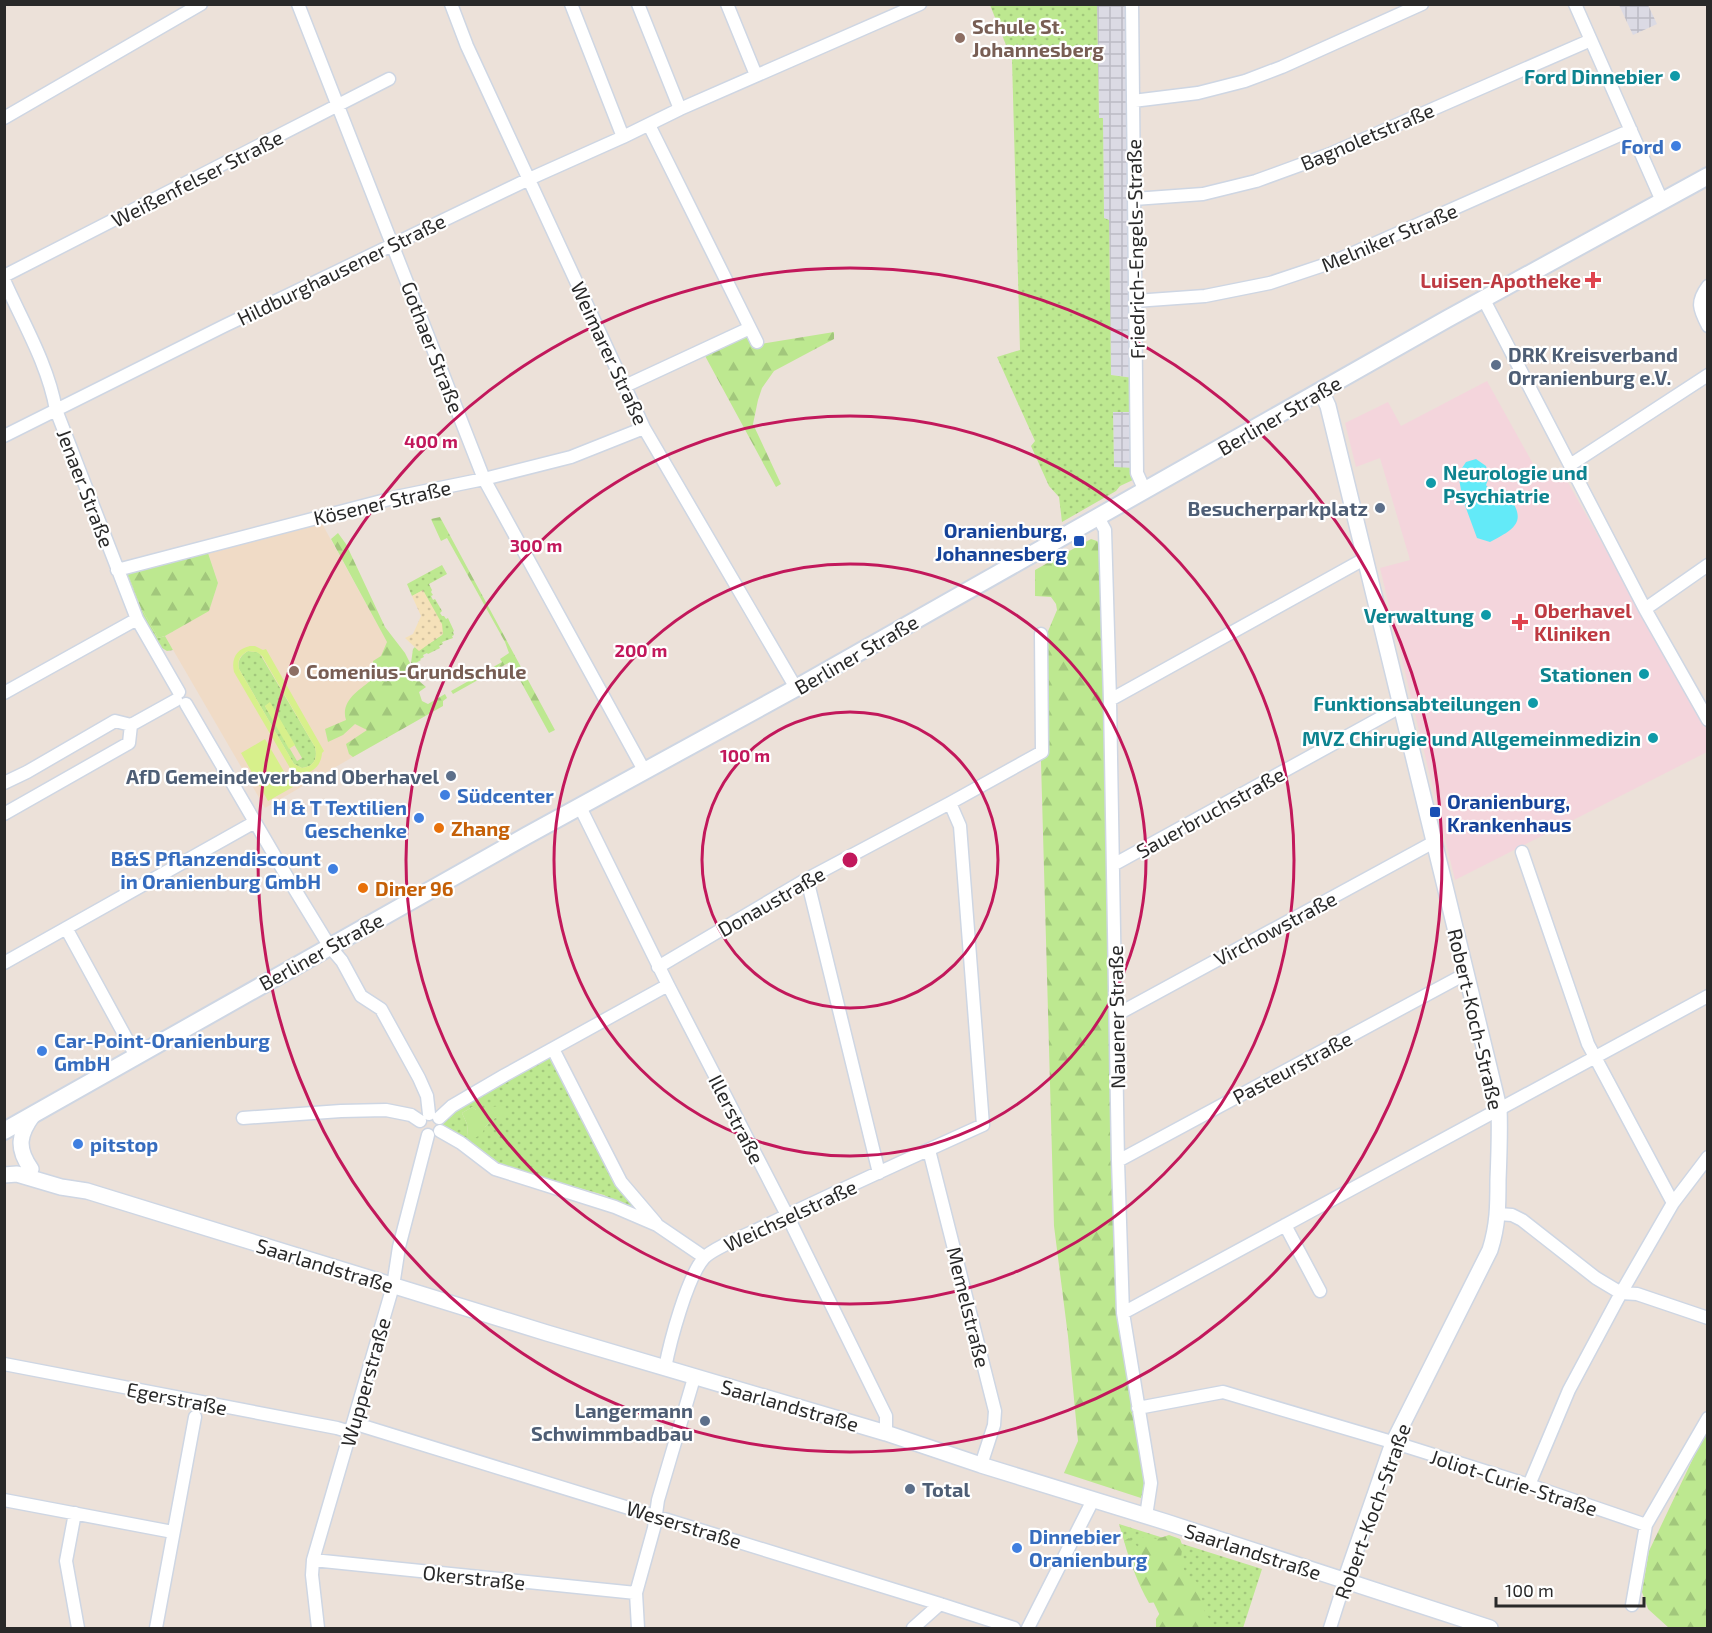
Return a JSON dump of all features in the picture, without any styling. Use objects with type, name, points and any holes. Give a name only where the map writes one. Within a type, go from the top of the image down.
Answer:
[{"type":"main road","name":"Berliner Straße","points":[[4,1131],[1707,176]]},
{"type":"street","points":[[4,118],[201,4]]},
{"type":"street","name":"Gothaer Straße","points":[[298,4],[484,478],[645,772]]},
{"type":"street","name":"Weimarer Straße","points":[[451,4],[467,46],[644,428],[796,688]]},
{"type":"street","points":[[571,4],[623,137]]},
{"type":"street","points":[[638,4],[680,109]]},
{"type":"street","points":[[727,4],[756,75]]},
{"type":"street","name":"Hildburghausener Straße","points":[[4,436],[224,326],[529,179],[906,7],[920,4]]},
{"type":"street","name":"Friedrich-Engels-Straße","points":[[1132,4],[1137,473],[1145,491]]},
{"type":"street","points":[[1133,101],[1198,93],[1245,81],[1282,67],[1422,4]]},
{"type":"street","points":[[1575,4],[1662,201]]},
{"type":"street","name":"Bagnoletstraße","points":[[1134,199],[1203,194],[1256,181],[1330,154],[1591,40]]},
{"type":"street","name":"Weißenfelser Straße","points":[[4,278],[388,80]]},
{"type":"street","points":[[649,125],[757,342]]},
{"type":"street","name":"Melniker Straße","points":[[1135,301],[1205,296],[1270,283],[1333,262],[1631,130]]},
{"type":"street","name":"Jenaer Straße","points":[[4,278],[18,313],[26,324],[54,396],[56,410],[137,619],[180,699],[330,947]]},
{"type":"street","points":[[1707,286],[1700,296],[1700,312],[1707,326]]},
{"type":"street","points":[[1484,300],[1644,609],[1707,720]]},
{"type":"street","points":[[625,386],[750,328]]},
{"type":"street","points":[[1570,465],[1707,375]]},
{"type":"street","name":"Robert-Koch-Straße","points":[[1321,391],[1328,406],[1467,974],[1499,1108],[1500,1130],[1496,1233],[1490,1250],[1393,1443],[1330,1629]]},
{"type":"street","name":"Kösener Straße","points":[[117,570],[401,496],[571,457],[644,428]]},
{"type":"street","name":"Nauener Straße","points":[[1098,517],[1105,530],[1123,1313],[1151,1483],[1146,1516]]},
{"type":"street","points":[[1110,700],[1366,558]]},
{"type":"street","points":[[1644,609],[1707,565]]},
{"type":"street","points":[[4,693],[137,619]]},
{"type":"street","name":"Donaustraße","points":[[658,967],[807,879],[1042,752],[1041,634]]},
{"type":"street","points":[[4,783],[115,721],[132,725],[180,699]]},
{"type":"street","name":"Sauerbruchstraße","points":[[1113,865],[1402,706]]},
{"type":"street","points":[[4,814],[129,743],[132,725]]},
{"type":"street","name":"Weichselstraße","points":[[664,1368],[690,1280],[704,1257],[787,1215],[983,1125],[960,826],[950,803]]},
{"type":"street","name":"Illerstraße","points":[[580,807],[658,967],[787,1215],[886,1416],[886,1433]]},
{"type":"street","points":[[4,963],[255,822]]},
{"type":"street","name":"Virchowstraße","points":[[1116,1015],[1434,842]]},
{"type":"street","points":[[1522,852],[1588,1044],[1673,1203]]},
{"type":"street","points":[[807,879],[879,1173]]},
{"type":"street","points":[[66,928],[136,1056]]},
{"type":"street","name":"Wupperstraße","points":[[318,1629],[312,1575],[313,1560],[393,1286],[399,1247],[431,1124],[427,1096],[381,1009],[361,996],[342,961],[330,947]]},
{"type":"street","name":"Pasteurstraße","points":[[1118,1161],[1467,974]]},
{"type":"street","points":[[431,1124],[452,1106],[668,985]]},
{"type":"street","points":[[1123,1313],[1707,996]]},
{"type":"street","points":[[553,1048],[621,1182],[657,1225]]},
{"type":"street","points":[[243,1118],[378,1110],[411,1115],[431,1124],[461,1143],[495,1169],[615,1207],[657,1225],[704,1257]]},
{"type":"street","points":[[31,1169],[23,1156],[21,1146],[24,1128],[34,1114]]},
{"type":"street","name":"Memelstraße","points":[[929,1149],[995,1411],[994,1425],[981,1465]]},
{"type":"street","points":[[1529,1485],[1569,1390],[1621,1293],[1673,1203],[1707,1157]]},
{"type":"street","name":"Saarlandstraße","points":[[4,1164],[15,1164],[68,1180],[87,1191]]},
{"type":"street","name":"Saarlandstraße","points":[[4,1175],[17,1174],[61,1187],[87,1191],[393,1286],[886,1433],[1490,1629]]},
{"type":"street","points":[[1498,1214],[1512,1215],[1522,1220],[1596,1278],[1621,1293],[1636,1294],[1707,1318]]},
{"type":"street","points":[[1285,1225],[1320,1291]]},
{"type":"street","name":"Egerstraße","points":[[4,1364],[337,1428],[351,1427]]},
{"type":"street","points":[[638,1629],[636,1593],[654,1528],[658,1500],[694,1377]]},
{"type":"street","name":"Joliot-Curie-Straße","points":[[1138,1408],[1223,1392],[1529,1485],[1646,1525]]},
{"type":"street","points":[[156,1629],[195,1417]]},
{"type":"street","points":[[1632,1605],[1646,1525],[1707,1418]]},
{"type":"street","name":"Weserstraße","points":[[351,1427],[655,1516],[1014,1629]]},
{"type":"street","points":[[4,1500],[173,1532]]},
{"type":"street","points":[[1028,1629],[1093,1500]]},
{"type":"street","points":[[75,1513],[66,1561],[78,1629]]},
{"type":"street","name":"Okerstraße","points":[[313,1560],[636,1593]]},
{"type":"street","points":[[913,1629],[940,1604]]},
{"type":"shaded area","points":[[1097,5],[1129,5],[1134,468],[1114,468],[1113,412],[1133,378],[1111,375],[1109,220],[1104,219],[1103,118],[1099,118]]},
{"type":"shaded area","points":[[1619,5],[1648,5],[1657,24],[1633,35]]},
{"type":"shaded area","name":"Oberhavel Kliniken","points":[[1487,381],[1542,480],[1561,470],[1707,730],[1707,752],[1455,880],[1380,568],[1410,560],[1380,458],[1356,467],[1345,423],[1388,402],[1401,426]]},
{"type":"shaded area","name":"Comenius-Grundschule","points":[[320,520],[427,714],[265,808],[165,636],[209,610],[218,583],[208,553]]},
{"type":"green space","points":[[990,5],[1097,5],[1099,118],[1103,118],[1104,218],[1109,220],[1111,375],[1133,378],[1134,412],[1113,412],[1114,467],[1134,468],[1135,479],[1062,522],[1059,497],[1049,486],[1031,446],[1035,441],[997,357],[1020,350],[1012,60]]},
{"type":"green space","points":[[834,332],[834,339],[774,371],[762,388],[753,424],[781,484],[776,487],[704,354],[742,338],[747,338],[755,345]]},
{"type":"green space","points":[[440,517],[555,730],[549,733],[510,662],[453,694],[451,691],[502,662],[500,659],[509,653],[447,538],[441,541],[431,519]]},
{"type":"green space","points":[[338,533],[346,544],[385,627],[405,653],[419,681],[426,687],[419,692],[422,701],[428,704],[445,694],[447,698],[443,701],[443,706],[353,757],[349,754],[346,744],[367,730],[355,724],[343,735],[328,742],[325,729],[346,720],[348,702],[373,679],[373,661],[381,656],[387,642],[331,539]]},
{"type":"green space","points":[[1091,539],[1100,544],[1117,1315],[1146,1479],[1141,1498],[1064,1473],[1078,1441],[1054,1226],[1038,655],[1057,610],[1051,597],[1035,596],[1035,570]]},
{"type":"green space","points":[[208,553],[218,583],[209,611],[158,638],[140,606],[127,571]]},
{"type":"green space","points":[[442,565],[447,574],[429,584],[433,595],[431,596],[442,611],[440,613],[442,616],[448,618],[454,635],[453,638],[442,642],[440,648],[423,655],[421,660],[414,664],[411,663],[413,649],[415,647],[419,650],[442,635],[422,591],[412,596],[407,584]]},
{"type":"green space","points":[[127,571],[140,606],[158,638],[165,636],[173,650],[167,651],[162,648],[138,608],[125,572]]},
{"type":"green space","points":[[250,646],[266,649],[324,751],[319,764],[311,771],[301,773],[290,768],[234,672],[233,663],[236,655]],"holes":[[[248,651],[257,652],[262,656],[315,747],[316,755],[310,766],[302,768],[294,764],[239,669],[239,661],[243,654]]]},
{"type":"green space","points":[[248,651],[260,654],[315,747],[316,755],[310,766],[302,768],[294,764],[239,669],[239,661]],"holes":[[[270,703],[302,758],[297,761],[265,706]]]},
{"type":"green space","points":[[270,702],[295,745],[289,749],[265,706]]},
{"type":"green space","points":[[265,739],[293,787],[268,801],[241,753]]},
{"type":"green space","points":[[550,1057],[642,1215],[604,1195],[494,1164],[443,1125],[442,1117]],"holes":[[[472,1107],[476,1110],[506,1116],[496,1117],[485,1127],[468,1136],[467,1124],[462,1113]]]},
{"type":"green space","points":[[504,1105],[506,1116],[502,1120],[496,1117],[485,1127],[482,1134],[473,1139],[468,1136],[467,1124],[462,1113],[472,1107],[476,1110]]},
{"type":"green space","points":[[1707,1429],[1707,1628],[1669,1628],[1648,1609],[1642,1592],[1649,1551]]},
{"type":"green space","points":[[1119,1524],[1262,1569],[1243,1628],[1166,1628],[1124,1541]]},
{"type":"green space","points":[[1169,1535],[1180,1539],[1181,1560],[1187,1576],[1198,1583],[1205,1612],[1217,1628],[1156,1627],[1156,1619],[1162,1610],[1157,1602],[1149,1603],[1141,1588],[1124,1541],[1129,1538],[1138,1547],[1141,1538],[1157,1539]]},
{"type":"sand","points":[[423,590],[442,624],[443,634],[419,651],[405,638],[413,634],[421,616],[412,596]]},
{"type":"water","points":[[1476,459],[1486,466],[1489,477],[1486,485],[1492,493],[1507,494],[1517,511],[1516,524],[1490,542],[1477,538],[1463,500],[1458,474],[1466,462]]},
{"type":"place","name":"Schule St. Johannesberg","points":[[960,38]]},
{"type":"place","name":"Ford Dinnebier","points":[[1675,76]]},
{"type":"place","name":"Ford","points":[[1676,146]]},
{"type":"place","name":"Luisen-Apotheke","points":[[1593,280]]},
{"type":"place","name":"DRK Kreisverband Orranienburg e.V.","points":[[1496,365]]},
{"type":"place","name":"Neurologie und Psychiatrie","points":[[1431,483]]},
{"type":"place","name":"Besucherparkplatz","points":[[1380,508]]},
{"type":"place","name":"Oranienburg, Johannesberg","points":[[1079,541]]},
{"type":"place","name":"Verwaltung","points":[[1486,615]]},
{"type":"place","name":"Oberhavel Kliniken","points":[[1520,622]]},
{"type":"place","name":"Comenius-Grundschule","points":[[294,671]]},
{"type":"place","name":"Stationen","points":[[1644,674]]},
{"type":"place","name":"Funktionsabteilungen","points":[[1533,703]]},
{"type":"place","name":"MVZ Chirugie und Allgemeinmedizin","points":[[1653,738]]},
{"type":"place","name":"AfD Gemeindeverband Oberhavel","points":[[451,776]]},
{"type":"place","name":"Südcenter","points":[[445,795]]},
{"type":"place","name":"Oranienburg, Krankenhaus","points":[[1435,812]]},
{"type":"place","name":"H & T Textilien Geschenke","points":[[419,818]]},
{"type":"place","name":"Zhang","points":[[439,828]]},
{"type":"place","name":"B&S Pflanzendiscount in Oranienburg GmbH","points":[[333,869]]},
{"type":"place","name":"Diner 96","points":[[363,888]]},
{"type":"place","name":"Car-Point-Oranienburg GmbH","points":[[42,1051]]},
{"type":"place","name":"pitstop","points":[[78,1144]]},
{"type":"place","name":"Langermann Schwimmbadbau","points":[[705,1421]]},
{"type":"place","name":"Total","points":[[910,1489]]},
{"type":"place","name":"Dinnebier Oranienburg","points":[[1017,1548]]}]
